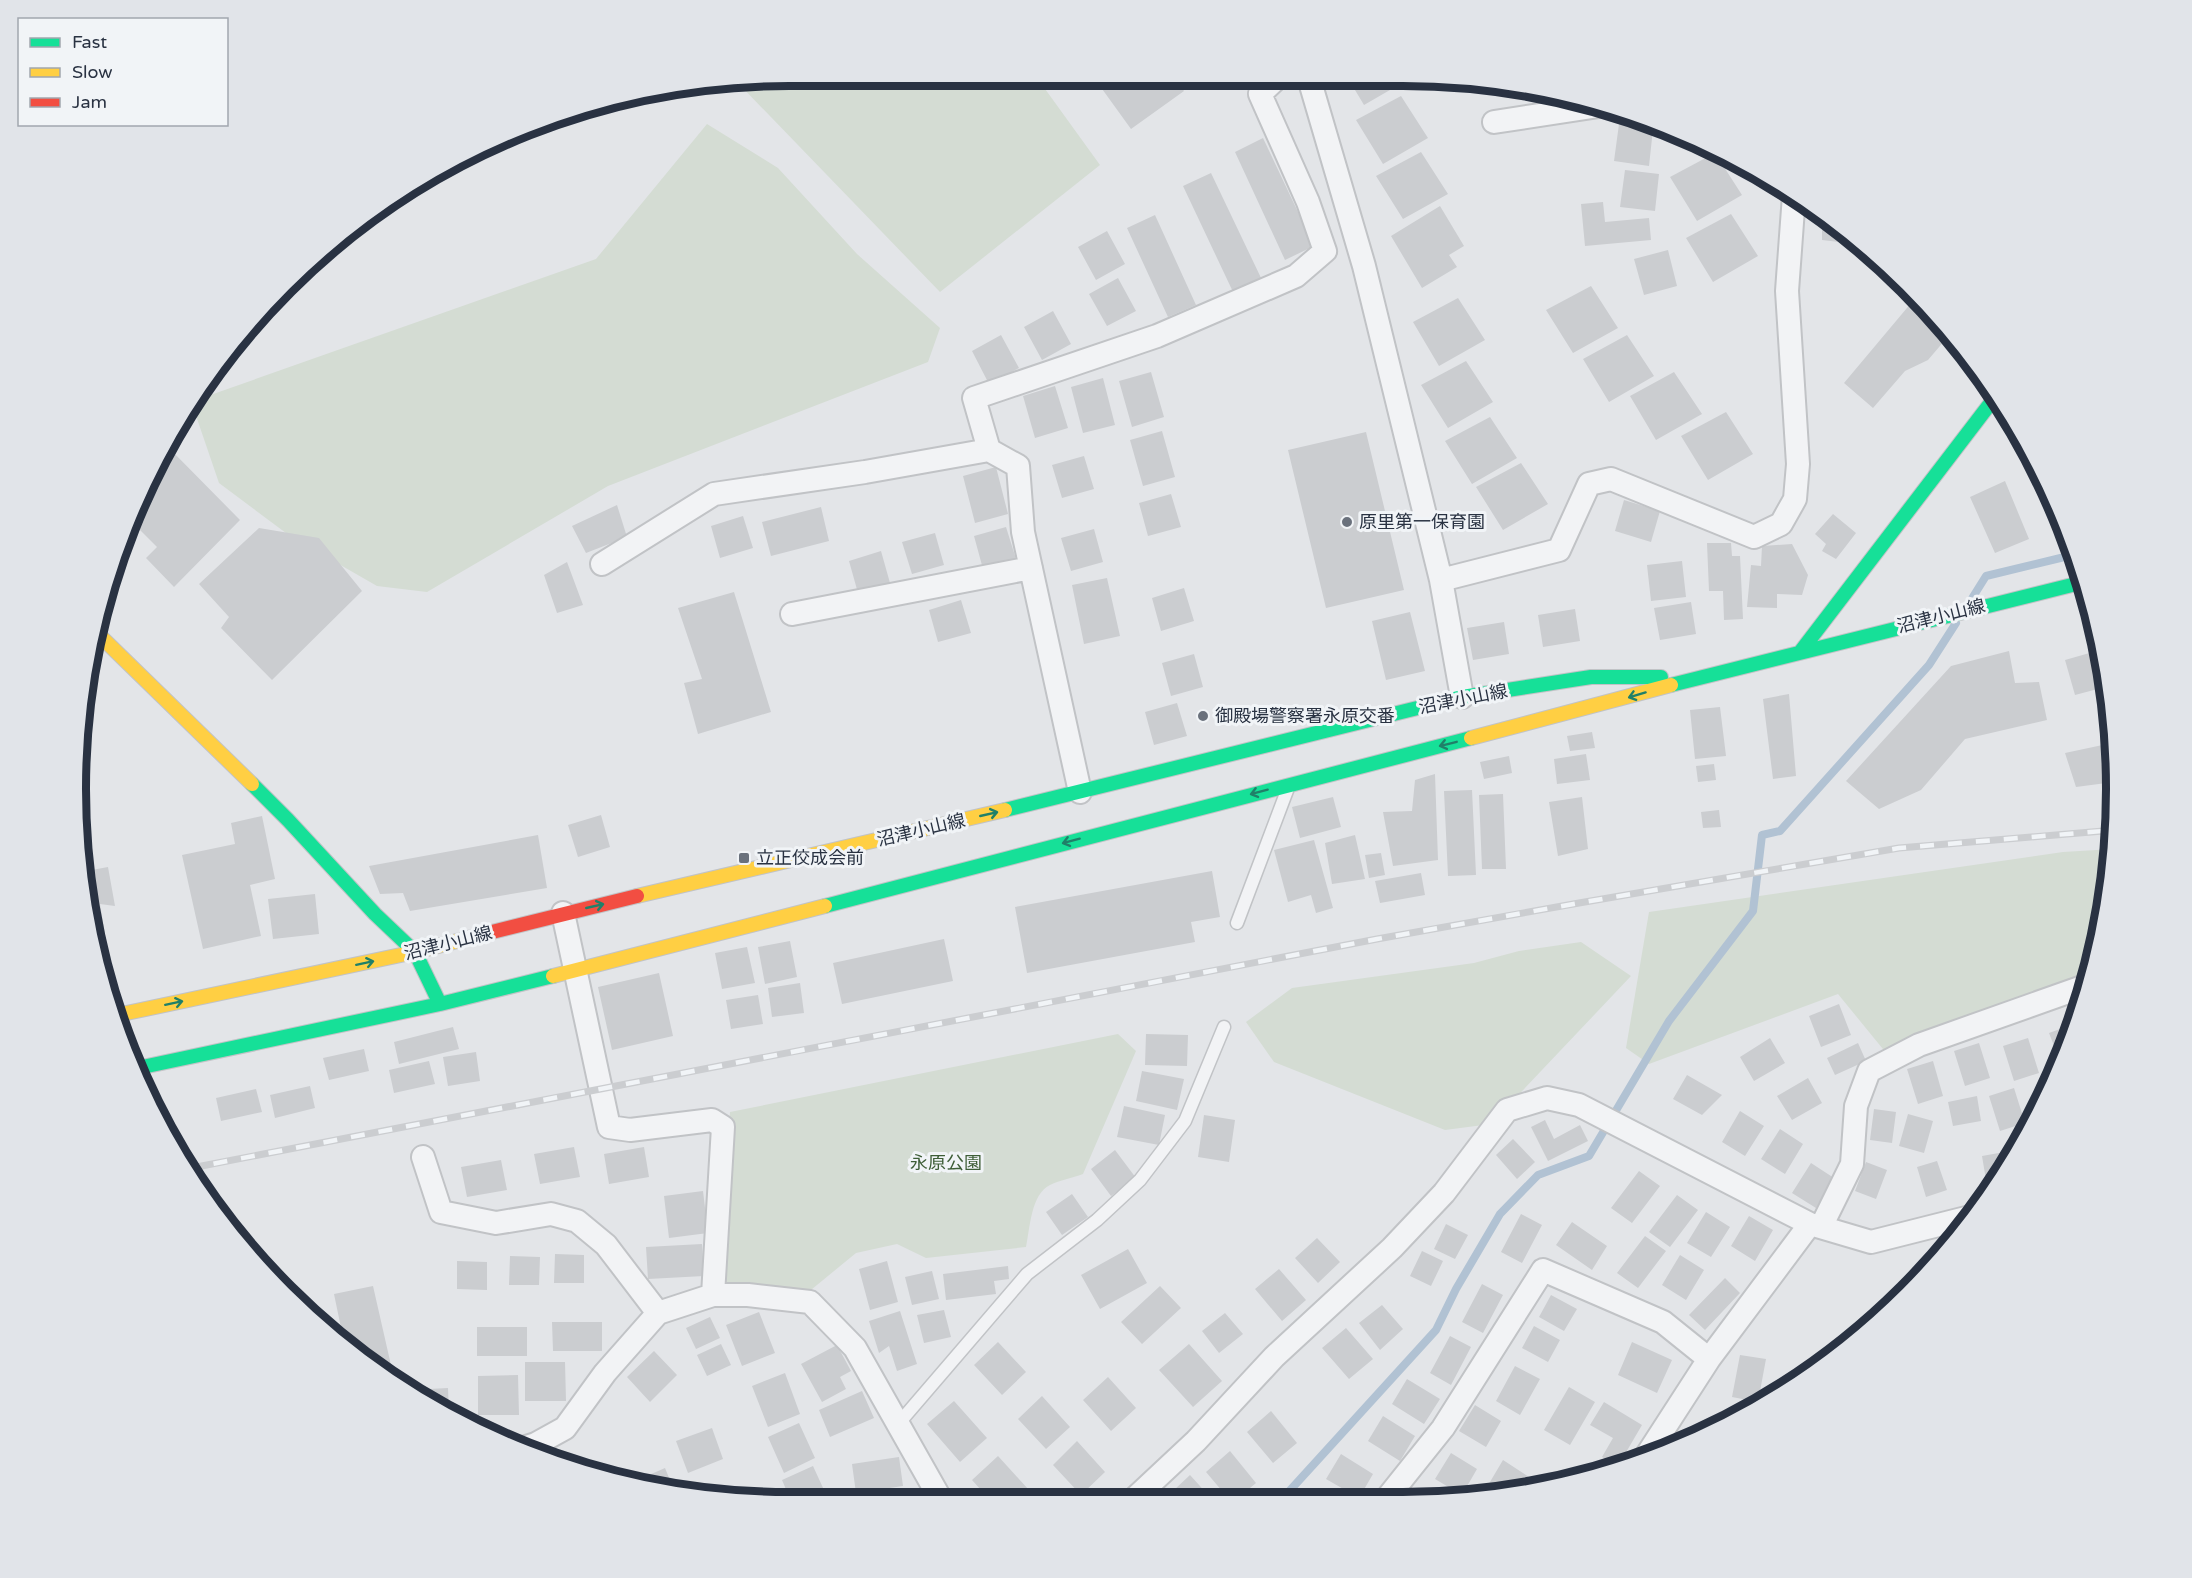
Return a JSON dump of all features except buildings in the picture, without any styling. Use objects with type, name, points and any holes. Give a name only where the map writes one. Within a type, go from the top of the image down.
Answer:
[{"type":"main road","points":[[1801,651],[1991,403]]},
{"type":"main road","name":"沼津小山線","points":[[143,1067],[440,1004],[575,971],[1629,697],[1693,678],[2076,584]]},
{"type":"main road","points":[[102,638],[288,820],[375,914],[415,952],[440,1004]]},
{"type":"main road","name":"沼津小山線","points":[[123,1014],[415,952],[562,913],[1080,792],[1462,697],[1592,676],[1693,678]]},
{"type":"street","points":[[989,450],[974,398],[1157,336],[1296,276],[1325,251],[1308,202],[1260,94],[1268,86]]},
{"type":"street","points":[[1311,86],[1364,266],[1441,580],[1462,697]]},
{"type":"street","points":[[1494,122],[1583,108]]},
{"type":"street","points":[[1441,580],[1559,550],[1589,484],[1611,479],[1754,537],[1781,524],[1795,499],[1798,464],[1787,291],[1793,204]]},
{"type":"street","points":[[602,564],[714,494],[865,472],[989,450],[1018,466],[1023,532],[1080,792]]},
{"type":"street","points":[[792,614],[1030,568]]},
{"type":"street","points":[[562,913],[609,1127],[630,1130],[712,1120],[723,1127],[712,1295]]},
{"type":"street","points":[[1653,1446],[1709,1359],[1815,1226],[1852,1164],[1856,1106],[1869,1071],[1919,1045],[2077,989]]},
{"type":"street","points":[[1141,1492],[1196,1441],[1274,1357],[1392,1248],[1444,1193],[1507,1110],[1547,1098],[1578,1105],[1815,1226],[1871,1242],[1959,1220]]},
{"type":"street","points":[[423,1157],[441,1212],[496,1223],[551,1214],[577,1221],[606,1245],[658,1313]]},
{"type":"street","points":[[1392,1492],[1443,1428],[1543,1270],[1663,1322],[1709,1359]]},
{"type":"street","points":[[535,1444],[565,1428],[605,1373],[658,1313],[712,1295],[748,1295],[810,1302],[855,1348],[937,1492]]},
{"type":"lane","points":[[1237,923],[1290,784]]},
{"type":"lane","points":[[899,1423],[1028,1274],[1097,1220],[1140,1180],[1185,1120],[1224,1027]]},
{"type":"green space","points":[[1043,86],[1100,165],[940,292],[742,87]]},
{"type":"green space","points":[[707,124],[778,168],[857,254],[940,328],[928,362],[608,486],[427,592],[377,586],[290,536],[219,483],[195,413],[205,397],[596,259]]},
{"type":"green space","points":[[2103,850],[2093,926],[2080,981],[1887,1054],[1838,994],[1649,1064],[1626,1048],[1649,912],[2063,852]]},
{"type":"green space","points":[[1581,942],[1631,976],[1491,1124],[1445,1130],[1274,1062],[1246,1022],[1292,988],[1474,963],[1519,951]]},
{"type":"green space","name":"永原公園","points":[[1118,1034],[1136,1051],[1083,1174],[1054,1183],[1044,1189],[1032,1212],[1026,1247],[926,1258],[897,1244],[856,1253],[806,1294],[719,1290],[730,1112]]},
{"type":"waterway","points":[[1971,600],[1986,576],[2067,557]]},
{"type":"waterway","points":[[1288,1492],[1436,1330],[1456,1289],[1500,1214],[1538,1175],[1589,1156],[1669,1021],[1753,911],[1762,835],[1780,831],[1929,665],[1956,623]]},
{"type":"railway","points":[[196,1167],[1377,939],[1579,903],[1899,848],[2105,831]]},
{"type":"traffic: fast","points":[[1801,651],[1991,403]]},
{"type":"traffic: fast","points":[[1671,685],[2076,584]]},
{"type":"traffic: fast","points":[[1005,810],[1462,697],[1591,677],[1661,677]]},
{"type":"traffic: fast","points":[[825,906],[1471,738]]},
{"type":"traffic: fast","points":[[252,784],[375,914],[415,952],[440,1004]]},
{"type":"traffic: fast","points":[[143,1067],[440,1004],[553,976]]},
{"type":"traffic: slow","points":[[102,638],[252,784]]},
{"type":"traffic: slow","points":[[1471,738],[1671,685]]},
{"type":"traffic: slow","points":[[637,896],[1005,810]]},
{"type":"traffic: slow","points":[[553,976],[825,906]]},
{"type":"traffic: slow","points":[[123,1014],[415,952],[484,934]]},
{"type":"traffic: jam","points":[[484,934],[637,896]]},
{"type":"place","name":"原里第一保育園","points":[[1347,522]]},
{"type":"place","name":"御殿場警察署永原交番","points":[[1203,716]]},
{"type":"place","name":"立正佼成会前","points":[[744,858]]}]
